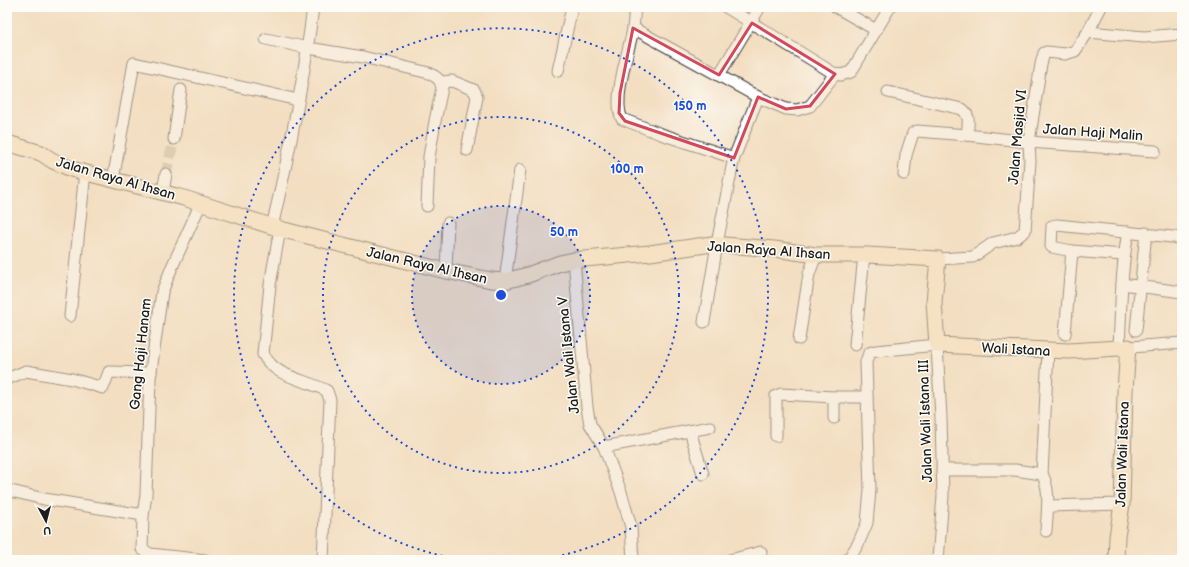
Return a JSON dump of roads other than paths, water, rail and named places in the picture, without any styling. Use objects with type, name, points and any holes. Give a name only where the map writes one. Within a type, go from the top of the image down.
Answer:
[{"type":"street","points":[[313,7],[308,48],[276,228],[264,354],[267,362],[280,373],[318,386],[327,391],[330,400],[323,560]]},
{"type":"street","points":[[558,71],[572,7]]},
{"type":"street","points":[[632,7],[633,28],[620,93],[619,113],[622,119],[661,134],[734,158]]},
{"type":"street","points":[[726,7],[835,74],[841,75],[851,72],[890,7]]},
{"type":"street","points":[[719,75],[752,23],[760,7]]},
{"type":"street","points":[[836,7],[876,30]]},
{"type":"street","name":"Jalan Masjid VI","points":[[1021,235],[1025,231],[1030,161],[1029,142],[1037,84],[1044,53],[1050,51],[1065,54],[1076,51],[1101,7]]},
{"type":"street","points":[[633,28],[758,97],[786,109],[797,110],[810,106],[835,74]]},
{"type":"street","points":[[1088,32],[1144,37],[1182,34]]},
{"type":"street","points":[[266,39],[362,57],[429,73],[442,82],[429,157],[427,206]]},
{"type":"street","points":[[113,180],[134,63],[298,100]]},
{"type":"street","points":[[442,82],[452,81],[474,90],[477,96],[467,150]]},
{"type":"street","points":[[174,139],[181,90]]},
{"type":"street","points":[[888,92],[962,109],[968,116],[967,135]]},
{"type":"street","points":[[704,322],[714,244],[727,186],[734,158],[758,97]]},
{"type":"street","name":"Jalan Haji Malin","points":[[904,174],[906,155],[913,133],[918,131],[1029,142],[1154,151]]},
{"type":"street","name":"Jalan Raya Al Ihsan","points":[[7,143],[41,153],[53,162],[113,180],[201,203],[276,228],[446,271],[491,280],[505,281],[528,275],[560,263],[574,260],[650,253],[714,244],[774,249],[816,255],[864,255],[938,259],[973,257],[993,243],[1021,235]]},
{"type":"street","points":[[505,281],[520,170]]},
{"type":"street","points":[[70,316],[85,172]]},
{"type":"street","points":[[163,192],[166,174]]},
{"type":"street","name":"Gang Haji Hanam","points":[[199,560],[150,554],[142,549],[143,515],[146,495],[151,373],[162,292],[201,203]]},
{"type":"street","points":[[446,271],[448,223]]},
{"type":"street","points":[[1124,255],[1052,248],[1052,226],[1057,225],[1146,233],[1182,238]]},
{"type":"street","points":[[1124,348],[1122,284],[1124,255],[1128,232]]},
{"type":"street","points":[[1136,330],[1142,286],[1146,233]]},
{"type":"street","points":[[1065,334],[1072,251]]},
{"type":"street","points":[[799,339],[809,274],[816,255]]},
{"type":"street","points":[[854,345],[864,255]]},
{"type":"street","points":[[937,345],[934,302],[938,259]]},
{"type":"street","name":"Jalan Wali Istana V","points":[[574,260],[587,407],[590,424],[604,447],[621,492],[631,527],[633,560]]},
{"type":"street","points":[[1122,284],[1182,292]]},
{"type":"street","name":"Wali Istana","points":[[937,345],[1069,351],[1182,343]]},
{"type":"street","name":"Jalan Wali Istana III","points":[[848,560],[858,544],[867,523],[870,490],[866,362],[869,354],[876,351],[937,345],[943,496],[938,560]]},
{"type":"street","name":"Jalan Wali Istana","points":[[1116,560],[1117,537],[1122,504],[1124,348]]},
{"type":"street","points":[[1046,531],[1048,506],[1046,481],[1042,474],[1048,351]]},
{"type":"street","points":[[7,379],[26,371],[72,379],[103,388],[109,372],[151,373]]},
{"type":"street","points":[[776,436],[776,396],[778,395],[868,397]]},
{"type":"street","points":[[834,397],[834,418]]},
{"type":"street","points":[[604,447],[710,426]]},
{"type":"street","points":[[690,431],[703,474]]},
{"type":"street","points":[[942,470],[1015,470],[1042,474]]},
{"type":"street","points":[[7,490],[44,499],[143,515]]},
{"type":"street","points":[[1048,506],[1122,504]]},
{"type":"street","points":[[730,560],[761,552]]},
{"type":"street","points":[[199,560],[205,560]]},
{"type":"tunnel","points":[[166,174],[174,139]]}]
